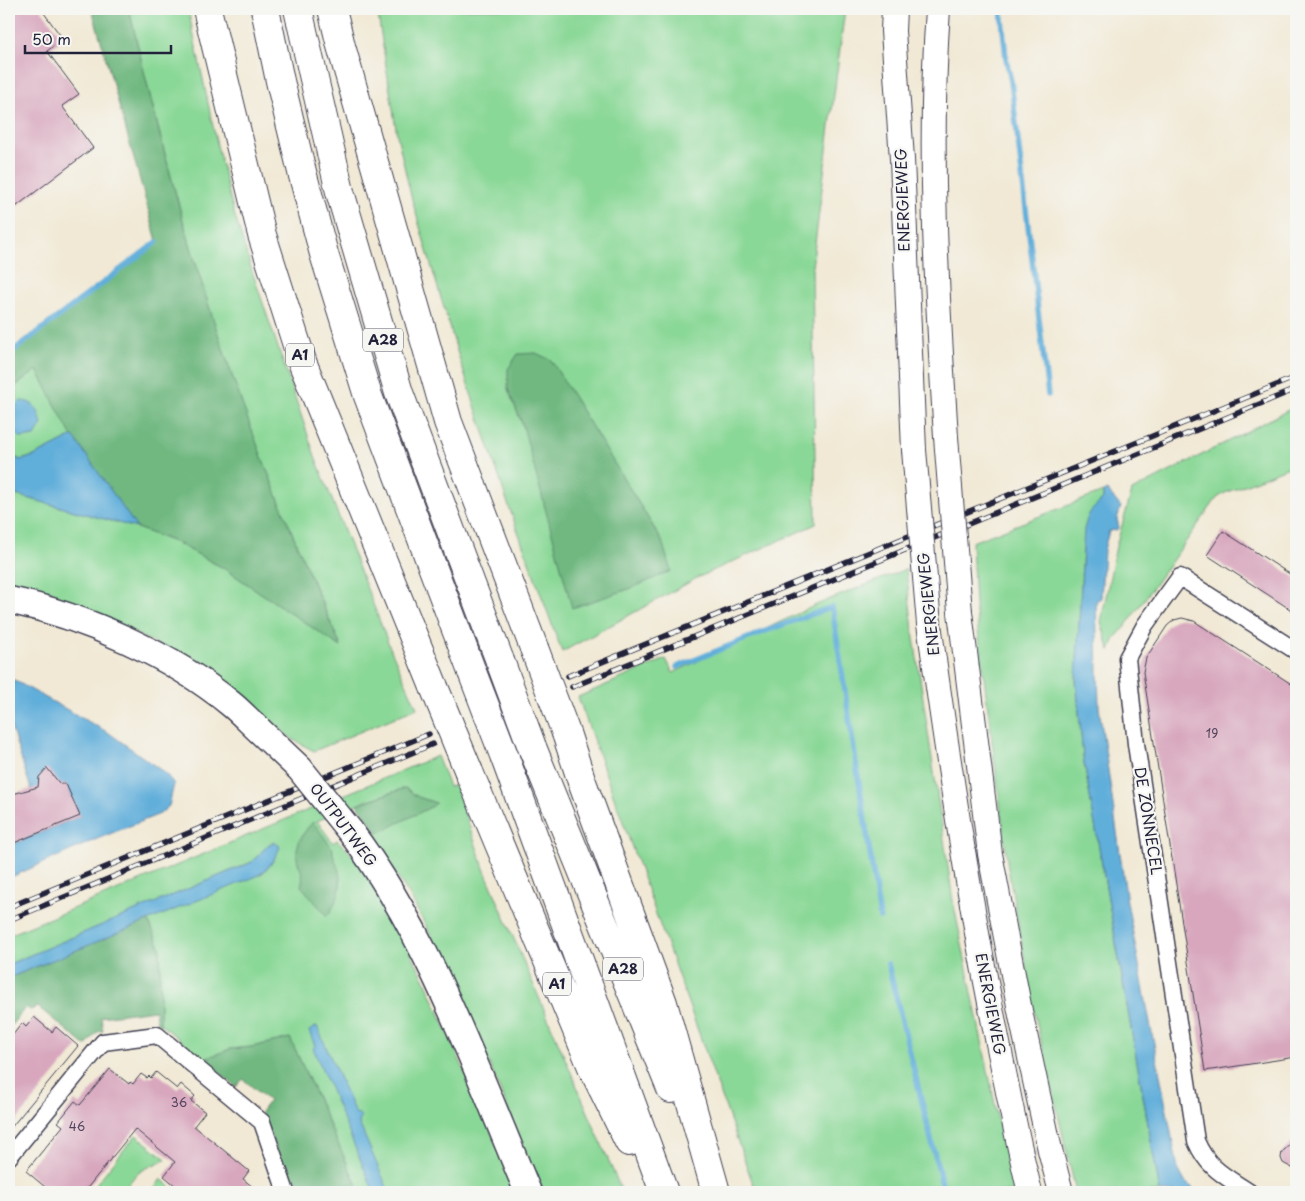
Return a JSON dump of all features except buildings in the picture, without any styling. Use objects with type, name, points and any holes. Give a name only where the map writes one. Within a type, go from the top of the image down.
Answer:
[{"type":"highway","name":"A1","points":[[207,9],[262,235],[303,364],[434,687],[593,1069],[655,1192]]},
{"type":"highway","name":"A28","points":[[265,9],[302,172],[324,254],[365,387],[505,758],[664,1192]]},
{"type":"highway","name":"A28","points":[[298,9],[340,192],[399,393],[532,747],[714,1192]]},
{"type":"highway","name":"A28","points":[[332,9],[448,422],[566,733],[663,1003],[714,1192]]},
{"type":"highway","name":"A28","points":[[350,9],[352,85]]},
{"type":"main road","name":"ENERGIEWEG","points":[[894,9],[893,31],[902,160],[914,450],[929,624],[953,790],[982,963],[1030,1192]]},
{"type":"main road","name":"ENERGIEWEG","points":[[938,9],[934,130],[936,274],[946,437],[960,612],[990,854],[1021,1016],[1061,1192]]},
{"type":"main road","name":"OUTPUTWEG","points":[[9,600],[77,620],[126,640],[169,663],[231,704],[300,769],[370,857],[423,950],[458,1026],[528,1192]]},
{"type":"street","name":"DE ZONNECEL","points":[[1249,1192],[1211,1167],[1202,1155],[1196,1141],[1138,754],[1127,658],[1145,625],[1180,577],[1296,651]]},
{"type":"street","points":[[9,1157],[103,1042],[157,1035],[262,1122],[286,1192]]},
{"type":"green space","points":[[92,9],[129,9],[170,174],[193,256],[219,337],[246,416],[276,493],[341,647],[225,569],[177,543],[137,528],[70,433],[37,370],[9,391],[9,354],[157,241]]},
{"type":"green space","points":[[129,9],[188,9],[217,145],[234,213],[252,271],[315,456],[391,650],[417,708],[314,751],[292,739],[257,710],[160,646],[87,609],[9,584],[9,493],[137,528],[177,543],[225,569],[341,646],[276,493],[219,337],[193,256],[170,174]]},
{"type":"green space","points":[[377,9],[845,9],[812,267],[816,524],[699,577],[562,652],[509,507],[460,361],[411,196],[397,135]],"holes":[[[508,389],[622,476],[662,541],[523,426]]]},
{"type":"green space","points":[[536,353],[551,360],[662,541],[671,571],[632,588],[572,608],[523,426],[508,389],[508,369],[518,354]]},
{"type":"green space","points":[[37,370],[73,436],[34,456],[21,460],[9,455],[9,419],[12,429],[14,407],[9,413],[9,391]]},
{"type":"green space","points":[[1296,406],[1296,464],[1217,498],[1115,638],[1110,651],[1101,622],[1116,546],[1132,491]]},
{"type":"green space","points":[[1103,492],[1103,499],[1088,516],[1083,547],[1076,679],[1083,757],[1160,1192],[1076,1192],[1034,1011],[1008,868],[975,605],[972,542]]},
{"type":"green space","points":[[906,569],[913,631],[953,901],[1013,1192],[756,1192],[578,697],[666,659],[673,673],[818,604]]},
{"type":"green space","points":[[437,756],[449,787],[455,785],[485,871],[622,1192],[542,1192],[456,983],[410,896],[364,825],[368,823],[377,833],[435,803],[418,797],[405,788],[357,804],[317,821],[333,843],[337,840],[361,863],[379,892],[424,978],[517,1192],[360,1192],[290,1038],[252,1047],[230,1049],[204,1059],[160,1024],[160,947],[148,920],[261,874],[273,861],[279,845],[272,842],[252,862],[9,964],[9,935]]},
{"type":"green space","points":[[405,788],[418,797],[436,803],[378,833],[357,804]]},
{"type":"green space","points":[[313,822],[333,849],[340,875],[339,894],[327,916],[301,886],[302,876],[297,851],[300,840]]},
{"type":"green space","points":[[148,920],[160,947],[160,1024],[157,1024],[155,1010],[101,1017],[103,1031],[97,1032],[86,1046],[38,1007],[30,1010],[26,1007],[9,1028],[9,978]]},
{"type":"green space","points":[[290,1038],[360,1192],[293,1192],[261,1112],[269,1101],[243,1079],[236,1087],[204,1059],[230,1049],[252,1047]]},
{"type":"green space","points":[[136,1135],[166,1159],[141,1171],[132,1179],[125,1192],[107,1192],[96,1184]]},
{"type":"green space","points":[[161,1179],[177,1192],[152,1192]]},
{"type":"water","points":[[21,401],[33,405],[39,415],[42,424],[35,436],[21,438],[12,429],[9,413]]},
{"type":"water","points":[[73,436],[137,528],[9,493],[9,455],[21,460],[34,456]]},
{"type":"water","points":[[1107,490],[1121,507],[1117,519],[1119,528],[1109,531],[1104,550],[1101,598],[1096,601],[1099,707],[1127,902],[1178,1169],[1185,1182],[1198,1192],[1160,1192],[1083,757],[1076,679],[1084,529],[1088,516],[1103,499],[1103,492]]},
{"type":"water","points":[[12,679],[109,733],[165,773],[174,784],[169,806],[160,814],[97,839],[9,878],[9,846],[80,816],[66,784],[31,789],[9,721],[9,680]]},
{"type":"water","points":[[275,842],[280,847],[276,856],[268,867],[257,876],[9,978],[9,964],[252,862],[268,845]]},
{"type":"water","points":[[317,1026],[355,1113],[361,1117],[359,1123],[389,1192],[374,1192],[313,1048],[315,1046],[309,1031]]},
{"type":"waterway","points":[[1001,9],[1048,395]]},
{"type":"waterway","points":[[9,354],[157,242]]},
{"type":"waterway","points":[[677,667],[763,632],[832,607],[880,918]]},
{"type":"waterway","points":[[888,964],[944,1192]]},
{"type":"railway","points":[[568,676],[1296,377]]},
{"type":"railway","points":[[572,687],[1296,389]]},
{"type":"railway","points":[[9,907],[429,734]]},
{"type":"railway","points":[[9,920],[433,744]]}]
